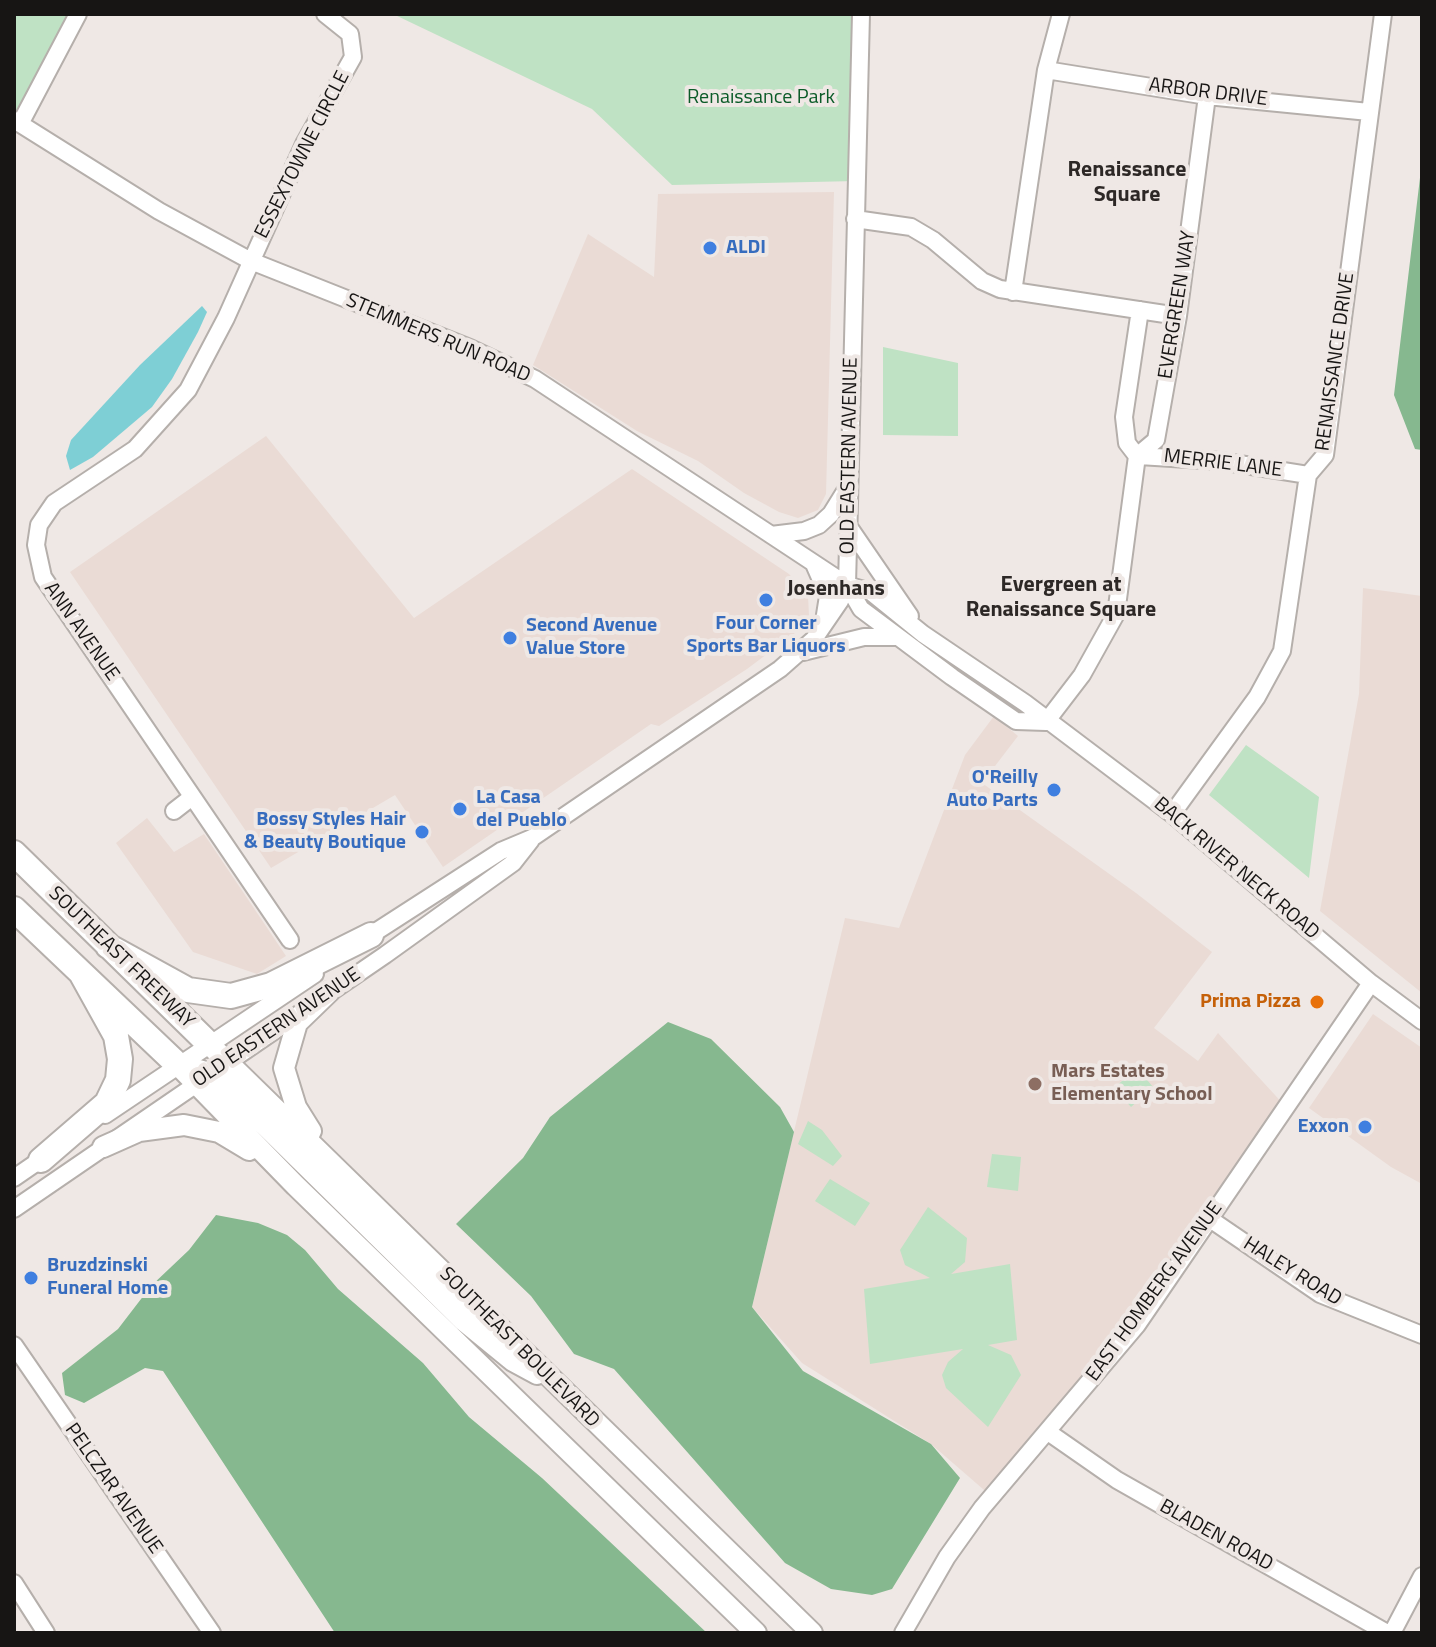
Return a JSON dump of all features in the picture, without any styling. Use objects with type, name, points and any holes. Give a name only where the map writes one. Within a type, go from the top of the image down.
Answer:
[{"type":"highway","name":"SOUTHEAST FREEWAY","points":[[14,853],[208,1043]]},
{"type":"highway","name":"SOUTHEAST FREEWAY","points":[[14,909],[177,1064]]},
{"type":"highway","points":[[108,946],[188,990],[231,996],[271,985],[371,935]]},
{"type":"highway","points":[[41,1160],[107,1103],[118,1080],[120,1059],[116,1036],[81,973]]},
{"type":"main road","points":[[329,992],[297,1023],[284,1068],[296,1107],[331,1161]]},
{"type":"main road","name":"SOUTHEAST FREEWAY","points":[[208,1043],[228,1062]]},
{"type":"main road","name":"SOUTHEAST BOULEVARD","points":[[228,1062],[812,1633]]},
{"type":"main road","points":[[177,1064],[202,1078],[464,1321],[513,1361],[555,1383]]},
{"type":"main road","name":"SOUTHEAST BOULEVARD","points":[[202,1078],[296,1186],[756,1633]]},
{"type":"main road","points":[[103,1147],[124,1136],[162,1126],[202,1127],[234,1139],[296,1186]]},
{"type":"street","points":[[17,122],[78,14]]},
{"type":"street","name":"ESSEXTOWNE CIRCLE","points":[[251,261],[304,144],[353,57],[350,34],[325,14]]},
{"type":"street","name":"OLD EASTERN AVENUE","points":[[14,1178],[177,1064],[371,935],[501,851],[532,838],[801,653],[822,630],[847,585],[861,14]]},
{"type":"street","points":[[1013,292],[1046,70],[1061,14]]},
{"type":"street","name":"RENAISSANCE DRIVE","points":[[1172,814],[1263,688],[1282,651],[1308,475],[1325,455],[1383,14]]},
{"type":"street","name":"ARBOR DRIVE","points":[[1046,70],[1207,96],[1369,112]]},
{"type":"street","name":"EVERGREEN WAY","points":[[1046,722],[1082,675],[1116,614],[1137,456],[1156,440],[1178,316],[1207,96]]},
{"type":"street","name":"STEMMERS RUN ROAD","points":[[17,122],[159,211],[251,261],[470,348],[524,374],[847,585]]},
{"type":"street","points":[[855,219],[911,227],[933,240],[982,281],[1013,292],[1178,316]]},
{"type":"street","name":"ANN AVENUE","points":[[251,261],[226,318],[181,399],[135,449],[54,503],[45,514],[37,534],[37,559],[43,577],[290,940]]},
{"type":"street","name":"EVERGREEN WAY","points":[[1137,456],[1127,443],[1124,425],[1140,310]]},
{"type":"street","name":"MERRIE LANE","points":[[1137,456],[1220,461],[1308,475]]},
{"type":"street","points":[[771,535],[804,531],[819,525],[831,514],[849,484]]},
{"type":"street","points":[[849,527],[923,634]]},
{"type":"street","points":[[814,563],[828,596],[822,630]]},
{"type":"street","name":"BACK RIVER NECK ROAD","points":[[847,585],[861,609],[1016,721],[1046,722]]},
{"type":"street","name":"BACK RIVER NECK ROAD","points":[[847,585],[871,592],[923,634],[1025,703],[1046,722],[1172,814],[1371,983],[1422,1021]]},
{"type":"street","points":[[801,653],[864,637],[896,637]]},
{"type":"street","points":[[174,811],[192,797]]},
{"type":"street","name":"OLD EASTERN AVENUE","points":[[14,1209],[513,863],[532,838]]},
{"type":"street","name":"EAST HOMBERG AVENUE","points":[[903,1633],[947,1557],[982,1508],[1137,1325],[1371,983]]},
{"type":"street","name":"HALEY ROAD","points":[[1210,1219],[1320,1294],[1422,1335]]},
{"type":"street","name":"PELCZAR AVENUE","points":[[14,1345],[212,1633]]},
{"type":"street","name":"BLADEN ROAD","points":[[1048,1432],[1117,1480],[1390,1633]]},
{"type":"street","points":[[1390,1633],[1422,1576]]},
{"type":"street","points":[[14,1583],[46,1633]]},
{"type":"shaded area","points":[[834,192],[826,494],[818,510],[798,518],[779,512],[744,493],[698,461],[637,431],[533,365],[588,234],[654,277],[658,194]]},
{"type":"shaded area","points":[[266,436],[414,618],[632,469],[789,574],[808,595],[809,616],[795,633],[747,669],[659,726],[651,724],[443,867],[395,795],[271,868],[70,572]]},
{"type":"shaded area","points":[[1363,588],[1422,596],[1422,993],[1320,911],[1359,694]]},
{"type":"shaded area","name":"Mars Estates Elementary School","points":[[994,716],[1018,736],[982,783],[1136,893],[1212,952],[1154,1028],[1198,1061],[1218,1033],[1286,1107],[1190,1246],[991,1496],[931,1444],[802,1363],[752,1307],[845,918],[899,928],[965,755]]},
{"type":"shaded area","points":[[147,818],[174,852],[204,834],[286,956],[257,974],[193,952],[116,843]]},
{"type":"shaded area","points":[[1373,1014],[1422,1048],[1422,1184],[1391,1167],[1309,1108]]},
{"type":"green space","points":[[14,14],[78,14],[14,120]]},
{"type":"green space","name":"Renaissance Park","points":[[393,14],[861,14],[857,181],[672,185],[592,109]]},
{"type":"green space","points":[[1422,161],[1422,450],[1415,449],[1394,395]]},
{"type":"green space","points":[[883,347],[958,363],[958,436],[883,435]]},
{"type":"green space","points":[[1246,745],[1319,797],[1309,878],[1209,795]]},
{"type":"green space","points":[[668,1022],[711,1039],[780,1107],[794,1132],[752,1307],[803,1371],[931,1444],[960,1478],[892,1589],[872,1595],[831,1589],[785,1563],[614,1369],[574,1354],[531,1296],[456,1224],[523,1158],[550,1117]]},
{"type":"green space","points":[[1137,1068],[1153,1087],[1131,1107],[1114,1088]]},
{"type":"green space","points":[[808,1121],[822,1130],[842,1156],[833,1166],[798,1144]]},
{"type":"green space","points":[[992,1154],[1021,1157],[1018,1191],[987,1187]]},
{"type":"green space","points":[[830,1179],[870,1203],[855,1226],[815,1201]]},
{"type":"green space","points":[[928,1207],[967,1238],[965,1262],[951,1274],[1010,1264],[1017,1340],[988,1345],[1011,1355],[1021,1375],[988,1427],[946,1388],[942,1375],[948,1362],[963,1349],[870,1364],[864,1289],[930,1278],[905,1265],[900,1250]]},
{"type":"green space","points":[[216,1215],[258,1223],[287,1235],[305,1250],[338,1289],[423,1363],[469,1417],[542,1478],[707,1633],[335,1633],[163,1371],[145,1368],[84,1403],[65,1395],[62,1373],[118,1329],[151,1286],[189,1250]]},
{"type":"water","points":[[202,306],[207,312],[198,332],[172,379],[152,407],[93,457],[70,470],[66,456],[71,440],[140,365]]},
{"type":"place","name":"ALDI","points":[[710,248]]},
{"type":"place","name":"Four Corner Sports Bar Liquors","points":[[766,600]]},
{"type":"place","name":"Second Avenue Value Store","points":[[510,638]]},
{"type":"place","name":"O'Reilly Auto Parts","points":[[1054,790]]},
{"type":"place","name":"La Casa del Pueblo","points":[[460,809]]},
{"type":"place","name":"Bossy Styles Hair & Beauty Boutique","points":[[422,832]]},
{"type":"place","name":"Prima Pizza","points":[[1317,1002]]},
{"type":"place","name":"Mars Estates Elementary School","points":[[1035,1084]]},
{"type":"place","name":"Exxon","points":[[1365,1127]]},
{"type":"place","name":"Bruzdzinski Funeral Home","points":[[31,1278]]},
{"type":"district","name":"Renaissance Square","points":[[1127,184]]},
{"type":"district","name":"Josenhans","points":[[836,590]]},
{"type":"district","name":"Evergreen at Renaissance Square","points":[[1061,598]]}]
